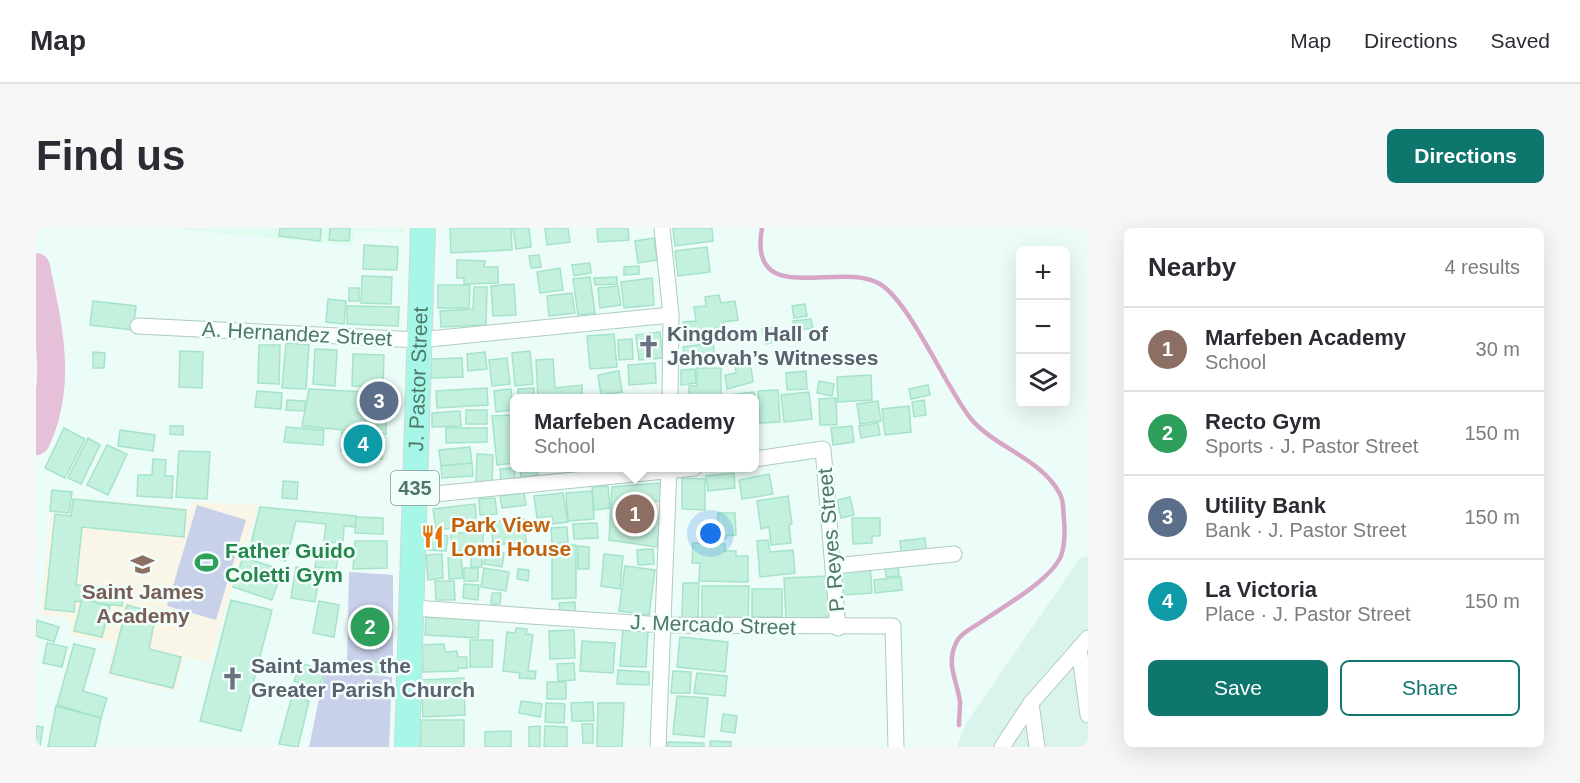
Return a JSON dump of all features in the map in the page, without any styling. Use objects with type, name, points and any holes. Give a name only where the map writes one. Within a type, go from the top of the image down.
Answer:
[{"type":"main road","name":"J. Pastor Street","points":[[407,747],[423,228]]},
{"type":"street","points":[[662,228],[670,315],[670,394]]},
{"type":"street","name":"A. Hernandez Street","points":[[138,326],[419,340],[670,315]]},
{"type":"street","name":"P. Reyes Street","points":[[759,458],[823,449],[838,627]]},
{"type":"street","points":[[415,496],[641,472]]},
{"type":"street","points":[[658,747],[669,472]]},
{"type":"street","points":[[834,566],[954,554]]},
{"type":"street","name":"J. Mercado Street","points":[[413,608],[663,625],[893,626],[896,747]]},
{"type":"street","points":[[1002,747],[1031,703],[1083,643]]},
{"type":"street","points":[[1083,643],[1088,715]]},
{"type":"street","points":[[1031,703],[1037,747]]},
{"type":"shaded area","points":[[169,228],[404,228],[404,233],[355,231],[352,246]]},
{"type":"shaded area","points":[[662,482],[658,549],[610,541],[611,487]]},
{"type":"shaded area","name":"Saint James Academy","points":[[73,498],[189,508],[193,502],[259,505],[209,662],[184,657],[177,692],[107,675],[114,643],[71,635],[70,618],[40,615],[51,512],[69,514]]},
{"type":"shaded area","name":"Father Guido Coletti Gym","points":[[197,505],[246,520],[216,620],[167,606]]},
{"type":"shaded area","points":[[1088,556],[1088,747],[957,747],[965,725],[1080,558]]},
{"type":"shaded area","points":[[349,572],[393,575],[393,663],[347,661]]},
{"type":"shaded area","points":[[325,670],[392,677],[389,747],[309,747]]},
{"type":"building","points":[[280,228],[321,228],[320,241],[279,236]]},
{"type":"building","points":[[330,228],[350,228],[349,241],[329,240]]},
{"type":"building","points":[[450,228],[511,228],[512,250],[451,253]]},
{"type":"building","points":[[513,228],[529,228],[531,247],[516,249]]},
{"type":"building","points":[[545,228],[568,228],[570,242],[547,245]]},
{"type":"building","points":[[597,228],[628,228],[629,240],[598,242]]},
{"type":"building","points":[[673,228],[712,228],[713,241],[675,246]]},
{"type":"building","points":[[654,238],[657,260],[638,263],[635,241]]},
{"type":"building","points":[[364,245],[398,247],[397,270],[363,269]]},
{"type":"building","points":[[707,247],[710,272],[678,276],[675,251]]},
{"type":"building","points":[[539,255],[541,267],[531,268],[529,256]]},
{"type":"building","points":[[457,260],[485,261],[484,267],[498,267],[498,283],[464,284],[464,278],[457,278]]},
{"type":"building","points":[[590,263],[591,273],[574,276],[572,265]]},
{"type":"building","points":[[639,266],[639,274],[624,275],[624,267]]},
{"type":"building","points":[[560,268],[563,290],[540,293],[537,272]]},
{"type":"building","points":[[362,276],[392,277],[391,304],[361,303]]},
{"type":"building","points":[[590,277],[595,313],[578,315],[573,279]]},
{"type":"building","points":[[617,277],[617,284],[595,285],[594,278]]},
{"type":"building","points":[[652,278],[654,305],[624,308],[621,282]]},
{"type":"building","points":[[514,284],[516,315],[493,316],[491,286]]},
{"type":"building","points":[[438,285],[470,285],[469,308],[438,308]]},
{"type":"building","points":[[618,286],[621,305],[600,308],[598,288]]},
{"type":"building","points":[[474,287],[487,287],[486,325],[441,327],[440,311],[473,309]]},
{"type":"building","points":[[349,288],[359,288],[359,301],[349,301]]},
{"type":"building","points":[[572,293],[575,313],[549,316],[547,296]]},
{"type":"building","points":[[719,295],[721,303],[735,301],[738,320],[723,322],[723,327],[684,332],[683,322],[696,321],[694,307],[706,306],[705,297]]},
{"type":"building","points":[[328,299],[346,301],[344,324],[326,322]]},
{"type":"building","points":[[93,301],[136,306],[133,330],[90,325]]},
{"type":"building","points":[[805,304],[807,316],[794,318],[792,306]]},
{"type":"building","points":[[347,306],[399,307],[398,326],[347,324]]},
{"type":"building","points":[[811,319],[813,328],[795,331],[793,321]]},
{"type":"building","points":[[774,327],[776,342],[765,344],[762,329]]},
{"type":"building","points":[[713,330],[715,340],[691,343],[690,333]]},
{"type":"building","name":"Kingdom Hall of Jehovah’s Witnesses","points":[[660,332],[663,358],[639,360],[636,335]]},
{"type":"building","points":[[614,334],[617,367],[590,369],[587,336]]},
{"type":"building","points":[[632,339],[633,359],[619,360],[618,340]]},
{"type":"building","points":[[286,343],[309,345],[306,389],[282,388]]},
{"type":"building","points":[[713,343],[715,359],[685,363],[683,347]]},
{"type":"building","points":[[259,345],[280,345],[279,384],[258,383]]},
{"type":"building","points":[[315,349],[337,350],[335,386],[313,384]]},
{"type":"building","points":[[180,351],[203,352],[202,388],[179,387]]},
{"type":"building","points":[[530,351],[533,384],[515,386],[512,353]]},
{"type":"building","points":[[93,352],[105,353],[104,368],[93,368]]},
{"type":"building","points":[[485,352],[487,369],[468,371],[467,354]]},
{"type":"building","points":[[353,354],[384,355],[383,387],[352,386]]},
{"type":"building","points":[[462,358],[463,377],[431,378],[430,359]]},
{"type":"building","points":[[507,358],[510,384],[492,386],[489,360]]},
{"type":"building","points":[[553,359],[555,388],[582,385],[582,394],[538,394],[536,360]]},
{"type":"building","points":[[750,359],[753,382],[727,389],[725,375],[736,373],[735,361]]},
{"type":"building","points":[[655,363],[656,383],[629,385],[628,365]]},
{"type":"building","points":[[697,368],[721,368],[721,394],[689,394],[689,386],[697,386]]},
{"type":"building","points":[[695,369],[696,383],[681,385],[681,370]]},
{"type":"building","points":[[619,371],[622,392],[601,394],[598,375]]},
{"type":"building","points":[[806,371],[807,389],[787,390],[786,373]]},
{"type":"building","points":[[871,375],[872,400],[838,402],[837,377]]},
{"type":"building","points":[[819,381],[834,384],[832,396],[817,393]]},
{"type":"building","points":[[928,385],[930,395],[911,399],[909,389]]},
{"type":"building","points":[[487,388],[488,405],[437,408],[436,391]]},
{"type":"building","points":[[534,388],[534,394],[518,394],[518,389]]},
{"type":"building","points":[[309,389],[386,393],[386,434],[302,426]]},
{"type":"building","points":[[511,389],[510,410],[496,412],[494,391]]},
{"type":"building","points":[[778,390],[780,422],[760,423],[758,391]]},
{"type":"building","points":[[257,391],[282,393],[281,409],[255,407]]},
{"type":"building","points":[[809,392],[812,419],[784,422],[781,395]]},
{"type":"building","points":[[836,398],[837,425],[820,425],[819,399]]},
{"type":"building","points":[[287,400],[305,401],[305,411],[286,410]]},
{"type":"building","points":[[924,400],[926,415],[914,417],[912,402]]},
{"type":"building","points":[[878,401],[881,421],[860,424],[857,404]]},
{"type":"building","points":[[909,406],[911,432],[885,435],[882,409]]},
{"type":"building","points":[[466,410],[487,410],[487,424],[466,424]]},
{"type":"building","points":[[460,411],[461,426],[432,427],[432,413]]},
{"type":"building","points":[[510,415],[510,464],[497,465],[492,416]]},
{"type":"building","points":[[878,423],[880,435],[861,438],[859,426]]},
{"type":"building","points":[[170,426],[183,426],[183,435],[170,434]]},
{"type":"building","points":[[852,426],[854,442],[833,445],[831,428]]},
{"type":"building","points":[[286,427],[324,430],[323,445],[284,442]]},
{"type":"building","points":[[64,428],[85,439],[65,478],[45,468]]},
{"type":"building","points":[[446,428],[487,428],[487,442],[446,443]]},
{"type":"building","points":[[120,430],[155,435],[153,451],[118,446]]},
{"type":"building","points":[[342,432],[384,437],[382,459],[341,451]]},
{"type":"building","points":[[88,438],[100,445],[81,484],[68,478]]},
{"type":"building","points":[[107,445],[127,454],[108,495],[87,485]]},
{"type":"building","points":[[470,447],[472,463],[441,466],[439,450]]},
{"type":"building","points":[[179,451],[210,452],[207,499],[176,497]]},
{"type":"building","points":[[477,454],[493,455],[492,485],[476,485]]},
{"type":"building","points":[[153,459],[166,460],[165,476],[173,476],[172,498],[137,496],[138,475],[152,475]]},
{"type":"building","points":[[472,463],[473,476],[442,478],[441,466]]},
{"type":"building","points":[[510,468],[510,472],[514,472],[515,479],[501,481],[500,469]]},
{"type":"building","points":[[520,472],[538,472],[538,475],[521,478]]},
{"type":"building","points":[[734,473],[735,488],[708,491],[706,476]]},
{"type":"building","points":[[769,474],[773,494],[742,499],[739,480]]},
{"type":"building","points":[[682,478],[705,479],[705,510],[682,509]]},
{"type":"building","points":[[283,481],[298,482],[297,499],[282,498]]},
{"type":"building","points":[[660,483],[661,501],[630,503],[628,520],[644,524],[645,514],[660,516],[657,547],[609,540],[612,487]]},
{"type":"building","points":[[608,486],[610,508],[594,510],[592,487]]},
{"type":"building","points":[[52,490],[72,492],[69,513],[50,511]]},
{"type":"building","points":[[592,491],[594,519],[568,521],[566,493]]},
{"type":"building","points":[[524,493],[526,505],[502,508],[500,496]]},
{"type":"building","points":[[563,493],[568,522],[553,524],[552,516],[537,518],[534,496]]},
{"type":"building","points":[[788,496],[792,524],[789,525],[791,543],[771,545],[769,527],[761,529],[757,501]]},
{"type":"building","points":[[850,497],[854,515],[841,518],[837,500]]},
{"type":"building","points":[[495,498],[497,514],[480,515],[479,499]]},
{"type":"building","points":[[73,499],[186,510],[184,537],[82,527],[76,585],[124,589],[122,606],[75,601],[74,612],[45,609],[55,514],[71,516]]},
{"type":"building","points":[[475,504],[477,525],[436,530],[433,509]]},
{"type":"building","points":[[260,507],[356,516],[355,527],[344,526],[343,543],[324,542],[326,524],[296,521],[286,561],[249,552]]},
{"type":"building","points":[[718,513],[735,513],[736,535],[726,536],[726,539],[707,539],[708,521],[718,522]]},
{"type":"building","points":[[356,517],[383,518],[383,534],[355,533]]},
{"type":"building","points":[[852,518],[880,518],[880,536],[872,536],[872,543],[853,544]]},
{"type":"building","points":[[524,519],[526,542],[493,545],[491,522]]},
{"type":"building","points":[[597,523],[598,538],[574,539],[573,524]]},
{"type":"building","points":[[567,527],[568,542],[552,544],[551,528]]},
{"type":"building","points":[[451,533],[483,533],[483,551],[451,551]]},
{"type":"building","points":[[429,535],[448,536],[446,551],[428,550]]},
{"type":"building","points":[[925,538],[927,556],[902,558],[900,541]]},
{"type":"building","points":[[768,540],[770,552],[793,550],[795,573],[760,577],[757,541]]},
{"type":"building","points":[[355,541],[387,541],[387,568],[353,569]]},
{"type":"building","points":[[693,543],[725,544],[725,551],[736,551],[736,556],[748,556],[748,582],[699,581],[700,563],[692,563]]},
{"type":"building","points":[[552,545],[576,545],[576,598],[552,599]]},
{"type":"building","points":[[578,546],[589,547],[589,569],[578,569]]},
{"type":"building","points":[[653,549],[654,564],[638,565],[637,550]]},
{"type":"building","points":[[486,550],[504,553],[502,567],[484,564]]},
{"type":"building","points":[[317,554],[338,557],[336,570],[315,567]]},
{"type":"building","points":[[442,554],[443,578],[428,580],[426,555]]},
{"type":"building","points":[[604,554],[623,556],[620,589],[601,586]]},
{"type":"building","points":[[471,555],[482,556],[482,567],[471,567]]},
{"type":"building","points":[[243,557],[282,570],[272,600],[233,587]]},
{"type":"building","points":[[461,557],[463,578],[449,579],[448,558]]},
{"type":"building","points":[[898,564],[899,576],[886,577],[885,565]]},
{"type":"building","points":[[870,565],[872,593],[843,595],[841,567]]},
{"type":"building","points":[[625,566],[655,570],[649,615],[619,611]]},
{"type":"building","points":[[296,567],[320,570],[315,602],[291,598]]},
{"type":"building","points":[[464,568],[478,568],[478,581],[464,581]]},
{"type":"building","points":[[484,568],[509,572],[506,591],[481,587]]},
{"type":"building","points":[[518,569],[529,570],[528,581],[517,579]]},
{"type":"building","points":[[828,576],[830,617],[786,619],[784,578]]},
{"type":"building","points":[[901,577],[902,590],[875,593],[874,580]]},
{"type":"building","points":[[435,581],[454,581],[455,600],[436,600]]},
{"type":"building","points":[[683,583],[699,583],[698,619],[682,619]]},
{"type":"building","points":[[464,584],[479,585],[478,600],[463,598]]},
{"type":"building","points":[[702,586],[749,586],[748,618],[702,618]]},
{"type":"building","points":[[752,589],[782,589],[782,617],[752,617]]},
{"type":"building","points":[[492,593],[501,593],[500,604],[491,604]]},
{"type":"building","points":[[82,599],[110,606],[102,637],[74,631]]},
{"type":"building","name":"Saint James the Greater Parish Church","points":[[231,600],[272,610],[241,731],[200,721]]},
{"type":"building","points":[[319,601],[339,605],[334,637],[313,633]]},
{"type":"building","points":[[575,602],[576,617],[561,618],[559,603]]},
{"type":"building","points":[[127,605],[156,613],[149,649],[181,657],[173,688],[110,673]]},
{"type":"building","points":[[426,617],[479,620],[478,638],[425,635]]},
{"type":"building","points":[[36,620],[59,627],[54,642],[36,636]]},
{"type":"building","points":[[516,628],[527,629],[526,634],[533,635],[528,671],[536,671],[535,679],[519,678],[520,673],[503,671],[507,632],[515,633]]},
{"type":"building","points":[[623,629],[648,631],[646,667],[620,666]]},
{"type":"building","points":[[574,630],[575,658],[550,659],[549,631]]},
{"type":"building","points":[[680,637],[728,642],[725,672],[677,667]]},
{"type":"building","points":[[470,640],[493,640],[492,667],[470,667]]},
{"type":"building","points":[[582,641],[615,643],[613,673],[580,671]]},
{"type":"building","points":[[47,643],[67,647],[62,667],[43,663]]},
{"type":"building","points":[[74,644],[95,649],[83,691],[107,698],[101,718],[57,705]]},
{"type":"building","points":[[444,644],[445,652],[457,651],[458,657],[467,657],[467,668],[458,668],[458,671],[423,672],[422,645]]},
{"type":"building","points":[[347,661],[393,663],[393,673],[347,671]]},
{"type":"building","points":[[301,663],[325,671],[318,689],[294,681]]},
{"type":"building","points":[[574,663],[575,680],[558,681],[557,664]]},
{"type":"building","points":[[618,670],[649,672],[649,685],[617,684]]},
{"type":"building","points":[[673,671],[691,672],[690,693],[671,693]]},
{"type":"building","points":[[697,673],[727,676],[725,696],[694,693]]},
{"type":"building","points":[[464,678],[465,715],[423,717],[421,680]]},
{"type":"building","points":[[547,682],[566,682],[566,699],[547,699]]},
{"type":"building","points":[[292,696],[309,701],[298,747],[279,744]]},
{"type":"building","points":[[677,696],[708,698],[704,737],[673,734]]},
{"type":"building","points":[[521,701],[542,704],[540,717],[519,713]]},
{"type":"building","points":[[593,702],[594,721],[572,721],[571,703]]},
{"type":"building","points":[[546,703],[565,704],[564,723],[545,722]]},
{"type":"building","points":[[598,703],[624,703],[622,747],[597,747]]},
{"type":"building","points":[[56,706],[101,718],[95,747],[48,747]]},
{"type":"building","points":[[723,714],[737,716],[735,733],[721,731]]},
{"type":"building","points":[[421,720],[464,720],[464,747],[421,747]]},
{"type":"building","points":[[582,724],[593,724],[593,743],[583,743]]},
{"type":"building","points":[[36,726],[43,727],[40,747],[36,747]]},
{"type":"building","points":[[540,726],[540,747],[529,747],[529,727]]},
{"type":"building","points":[[545,726],[567,727],[567,747],[544,747]]},
{"type":"building","points":[[511,731],[511,747],[485,747],[485,732]]},
{"type":"building","points":[[710,741],[731,742],[731,747],[710,747]]},
{"type":"building","points":[[667,742],[704,743],[704,747],[667,747]]},
{"type":"waterway","points":[[762,228],[761,253],[768,268],[782,275],[800,278],[863,278],[880,284],[903,308],[971,419],[993,438],[1042,472],[1052,482],[1061,497],[1065,529],[1061,556],[1056,565],[1037,583],[957,641],[952,664],[960,702],[959,725]]},
{"type":"waterway","points":[[36,267],[51,355],[49,398],[36,441]]},
{"type":"place","name":"Kingdom Hall of Jehovah’s Witnesses","points":[[649,346]]},
{"type":"place","name":"Utility Bank","points":[[379,401]]},
{"type":"place","name":"La Victoria","points":[[363,444]]},
{"type":"place","name":"Marfeben Academy","points":[[635,514]]},
{"type":"place","name":"Park View Lomi House","points":[[433,537]]},
{"type":"place","name":"Father Guido Coletti Gym","points":[[207,563]]},
{"type":"place","name":"Saint James Academy","points":[[143,564]]},
{"type":"place","name":"Recto Gym","points":[[370,627]]},
{"type":"place","name":"Saint James the Greater Parish Church","points":[[233,678]]}]
